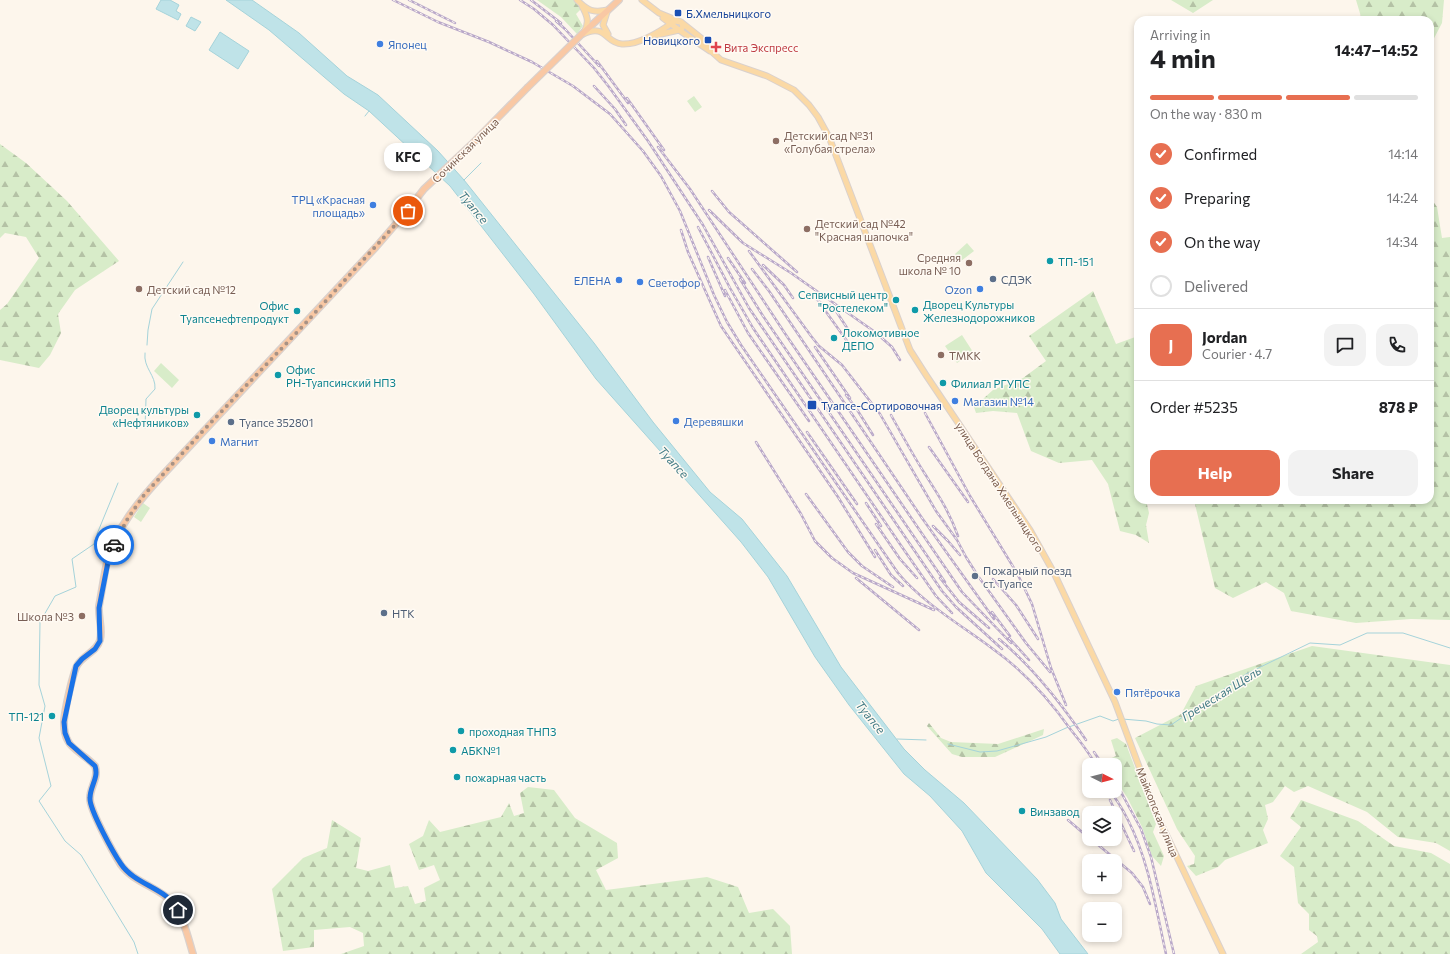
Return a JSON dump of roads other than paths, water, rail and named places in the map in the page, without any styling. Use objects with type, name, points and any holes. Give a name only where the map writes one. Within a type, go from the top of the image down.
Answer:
[{"type":"highway","name":"Сочинская улица","points":[[193,954],[175,904],[164,895],[130,874],[121,864],[95,815],[90,802],[90,794],[96,776],[95,766],[69,743],[65,733],[64,722],[76,666],[82,659],[95,649],[100,641],[99,608],[109,558],[128,518],[144,495],[376,247],[408,211],[424,189],[472,144],[582,34],[619,0]]},
{"type":"main road","points":[[642,0],[679,30],[704,48],[711,51]]},
{"type":"main road","points":[[579,2],[592,12],[608,10]]},
{"type":"main road","points":[[579,2],[588,17],[587,26],[582,34]]},
{"type":"main road","points":[[608,10],[604,17],[603,25],[605,31],[612,40]]},
{"type":"main road","points":[[659,13],[681,22],[701,38],[711,51]]},
{"type":"main road","points":[[652,36],[663,27],[663,18]]},
{"type":"main road","points":[[652,36],[675,21],[681,22]]},
{"type":"main road","points":[[582,34],[595,30],[603,33],[616,43],[622,44],[681,30],[683,26],[681,22]]},
{"type":"main road","name":"улица Богдана Хмельницкого","points":[[711,51],[721,60],[756,71],[786,85],[800,96],[818,117],[829,137],[908,344],[926,375],[1030,530],[1054,573],[1098,668]]},
{"type":"main road","name":"Майкопская улица","points":[[1098,668],[1120,715],[1157,815],[1223,954]]},
{"type":"water","points":[[161,0],[170,0],[179,5],[176,11],[181,14],[178,20],[156,9]]},
{"type":"water","name":"Туапсе","points":[[226,0],[252,0],[299,33],[347,76],[378,95],[438,151],[464,180],[594,343],[653,422],[710,492],[742,519],[787,576],[841,667],[904,749],[925,770],[964,803],[1037,879],[1055,903],[1061,919],[1088,954],[1060,954],[1042,929],[986,873],[962,831],[930,796],[904,774],[849,705],[815,657],[768,577],[741,542],[596,379],[534,294],[450,186],[369,111],[344,94],[269,30]]},
{"type":"water","points":[[191,17],[201,22],[195,31],[186,26]]},
{"type":"water","points":[[220,32],[249,51],[238,69],[209,50]]},
{"type":"waterway","points":[[365,116],[369,111]]},
{"type":"waterway","points":[[464,180],[481,163]]},
{"type":"waterway","points":[[147,345],[152,309],[183,262]]},
{"type":"waterway","points":[[145,353],[146,363],[155,384],[155,389],[146,399],[145,428]]},
{"type":"waterway","points":[[97,534],[118,483]]},
{"type":"waterway","points":[[95,540],[94,544],[72,559],[76,587],[55,596],[40,622],[39,685],[45,706],[39,738],[51,786],[39,801],[65,841],[81,855],[134,942],[138,954]]},
{"type":"waterway","name":"Греческая Щель","points":[[1122,719],[1171,725],[1246,674],[1310,643],[1340,645],[1367,633],[1403,633],[1450,648]]},
{"type":"waterway","points":[[948,744],[980,752],[997,751],[1046,737],[1100,716],[1113,721],[1119,719]]},
{"type":"waterway","points":[[897,739],[926,740]]},
{"type":"railway","points":[[393,0],[438,22],[489,42],[532,62],[573,86],[610,114],[643,151],[661,176],[680,211],[714,295],[727,322],[741,345],[898,573],[919,595],[943,614],[981,640],[1026,676],[1054,707],[1091,758]]},
{"type":"railway","points":[[409,0],[455,23]]},
{"type":"railway","points":[[520,0],[534,9],[553,25],[594,68],[609,87],[648,141],[703,225],[749,308],[942,591],[956,607],[1002,649]]},
{"type":"railway","points":[[531,0],[561,23]]},
{"type":"railway","points":[[556,21],[599,66]]},
{"type":"railway","points":[[597,61],[628,103]]},
{"type":"railway","points":[[594,86],[615,109],[626,125]]},
{"type":"railway","points":[[627,98],[664,150]]},
{"type":"railway","points":[[658,147],[690,189],[786,335],[962,592],[1011,643]]},
{"type":"railway","points":[[712,191],[729,212],[797,272]]},
{"type":"railway","points":[[709,210],[743,243],[791,273],[875,332],[892,347],[900,360]]},
{"type":"railway","points":[[698,227],[753,328],[936,596],[952,613]]},
{"type":"railway","points":[[681,230],[688,252],[721,326],[838,497],[875,557]]},
{"type":"railway","points":[[749,251],[819,346],[842,365],[880,414],[936,511],[957,540],[978,576],[1026,643],[1050,672]]},
{"type":"railway","points":[[708,257],[725,296]]},
{"type":"railway","points":[[728,258],[745,283]]},
{"type":"railway","points":[[763,265],[784,285],[793,298]]},
{"type":"railway","points":[[752,269],[769,291],[922,518],[994,619]]},
{"type":"railway","points":[[740,279],[763,316],[945,582]]},
{"type":"railway","points":[[725,290],[748,333],[809,421]]},
{"type":"railway","points":[[809,293],[832,312]]},
{"type":"railway","points":[[829,305],[834,308],[853,337]]},
{"type":"railway","points":[[824,309],[847,341]]},
{"type":"railway","points":[[815,347],[850,398]]},
{"type":"railway","points":[[846,395],[873,435]]},
{"type":"railway","points":[[925,413],[970,496],[1017,573],[1032,604],[1051,668],[1066,705]]},
{"type":"railway","points":[[891,415],[943,504],[958,536]]},
{"type":"railway","points":[[807,432],[857,504]]},
{"type":"railway","points":[[756,442],[801,514],[815,541],[832,558],[853,573],[934,610]]},
{"type":"railway","points":[[929,447],[968,502]]},
{"type":"railway","points":[[806,494],[848,552],[862,566],[893,587]]},
{"type":"railway","points":[[866,503],[881,526]]},
{"type":"railway","points":[[876,524],[900,559],[917,578]]},
{"type":"railway","points":[[933,526],[960,555]]},
{"type":"railway","points":[[875,550],[891,575],[903,586]]},
{"type":"railway","points":[[856,578],[919,630]]},
{"type":"railway","points":[[940,578],[959,602],[989,628]]},
{"type":"railway","points":[[993,579],[1016,605],[1038,639]]},
{"type":"railway","points":[[992,612],[1010,636]]},
{"type":"railway","points":[[1009,638],[1029,660]]},
{"type":"railway","points":[[999,639],[1012,650],[1046,686],[1086,740]]},
{"type":"railway","points":[[1094,752],[1098,758]]},
{"type":"railway","points":[[1122,794],[1141,829],[1151,857],[1174,954]]},
{"type":"railway","points":[[1115,798],[1126,816],[1147,869],[1166,954]]},
{"type":"railway","points":[[1110,800],[1134,851]]},
{"type":"railway","points":[[1068,820],[1082,832]]},
{"type":"railway","points":[[1099,846],[1132,873],[1143,887],[1150,904]]},
{"type":"place","name":"Б.Хмельницкого","points":[[678,13]]},
{"type":"place","name":"Новицкого","points":[[708,40]]},
{"type":"place","name":"Японец","points":[[380,44]]},
{"type":"place","name":"Вита Экспресс","points":[[716,47]]},
{"type":"place","name":"Детский сад №31 «Голубая стрела»","points":[[776,141]]},
{"type":"place","name":"ТРЦ «Красная площадь»","points":[[373,205]]},
{"type":"place","name":"KFC","points":[[408,211]]},
{"type":"place","name":"Детский сад №42 \"Красная шапочка\"","points":[[807,229]]},
{"type":"place","name":"ТП-151","points":[[1050,261]]},
{"type":"place","name":"Средняя школа № 10","points":[[969,263]]},
{"type":"place","name":"СДЭК","points":[[993,279]]},
{"type":"place","name":"ЕЛЕНА","points":[[619,280]]},
{"type":"place","name":"Светофор","points":[[640,282]]},
{"type":"place","name":"Детский сад №12","points":[[139,289]]},
{"type":"place","name":"Ozon","points":[[980,289]]},
{"type":"place","name":"Сепвисный центр \"Ростелеком\"","points":[[896,300]]},
{"type":"place","name":"Дворец Культуры Железнодорожников","points":[[915,310]]},
{"type":"place","name":"Офис Туапсенефтепродукт","points":[[297,311]]},
{"type":"place","name":"Локомотивное ДЕПО","points":[[834,338]]},
{"type":"place","name":"ТМКК","points":[[941,355]]},
{"type":"place","name":"Офис РН-Туапсинский НПЗ","points":[[278,375]]},
{"type":"place","name":"Филиал РГУПС","points":[[943,383]]},
{"type":"place","name":"Магазин №14","points":[[955,401]]},
{"type":"place","name":"Туапсе-Сортировочная","points":[[812,405]]},
{"type":"place","name":"Дворец культуры «Нефтяников»","points":[[197,415]]},
{"type":"place","name":"Деревяшки","points":[[676,421]]},
{"type":"place","name":"Туапсе 352801","points":[[231,422]]},
{"type":"place","name":"Магнит","points":[[212,441]]},
{"type":"place","name":"Пожарный поезд ст. Туапсе","points":[[975,576]]},
{"type":"place","name":"НТК","points":[[384,613]]},
{"type":"place","name":"Школа №3","points":[[82,616]]},
{"type":"place","name":"Пятёрочка","points":[[1117,692]]},
{"type":"place","name":"ТП-121","points":[[52,716]]},
{"type":"place","name":"проходная ТНПЗ","points":[[461,731]]},
{"type":"place","name":"АБК№1","points":[[453,750]]},
{"type":"place","name":"пожарная часть","points":[[457,777]]},
{"type":"place","name":"Винзавод","points":[[1022,811]]}]
